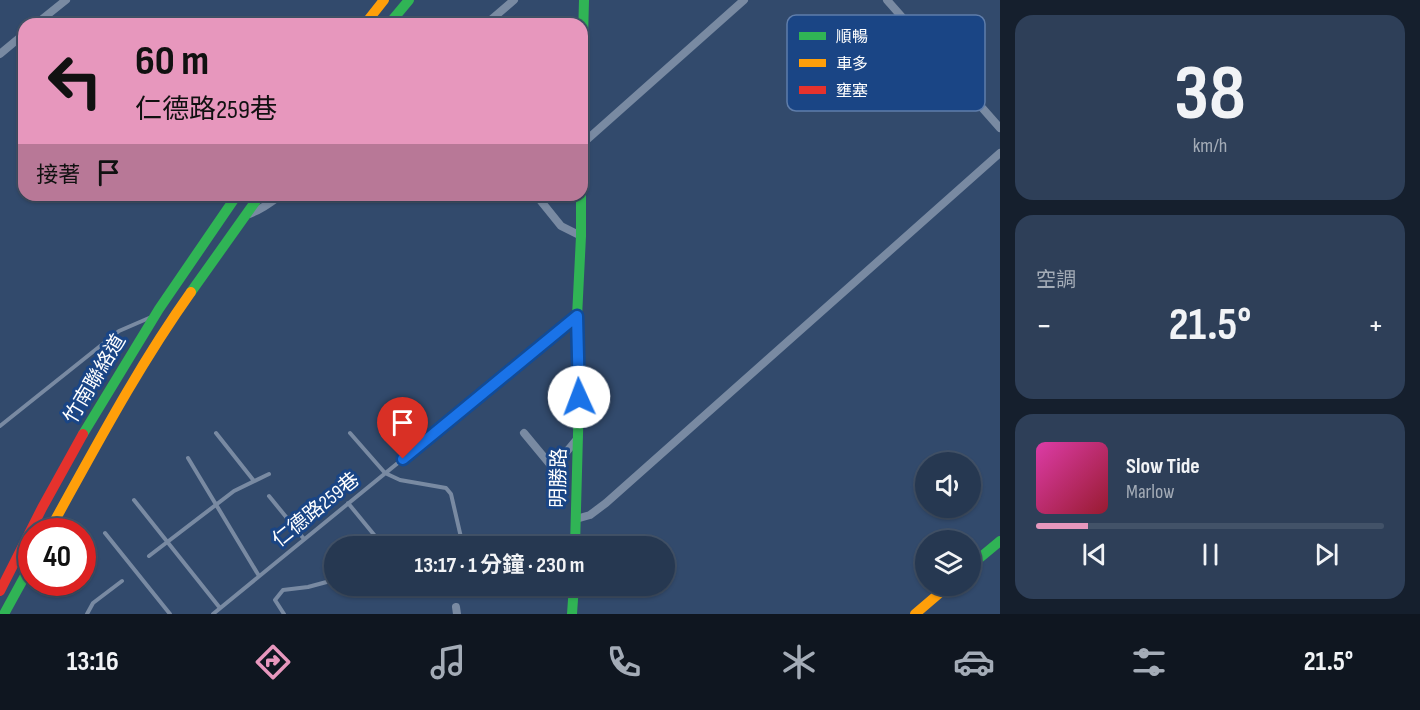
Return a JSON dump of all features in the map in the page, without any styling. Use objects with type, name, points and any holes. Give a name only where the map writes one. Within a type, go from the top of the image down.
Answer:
[{"type":"main road","points":[[397,18],[409,0]]},
{"type":"main road","points":[[584,0],[584,18]]},
{"type":"main road","points":[[369,18],[382,1]]},
{"type":"main road","name":"竹南聯絡道","points":[[0,591],[98,407],[185,269],[233,201]]},
{"type":"main road","name":"竹南聯絡道","points":[[56,518],[112,417],[167,326],[256,201]]},
{"type":"main road","name":"明勝路","points":[[575,536],[579,397],[577,316],[581,201]]},
{"type":"main road","points":[[981,557],[1000,541]]},
{"type":"main road","points":[[4,614],[18,588]]},
{"type":"main road","points":[[572,614],[573,596]]},
{"type":"main road","points":[[915,614],[936,596]]},
{"type":"street","points":[[44,18],[66,0]]},
{"type":"street","points":[[493,18],[514,0]]},
{"type":"street","points":[[588,139],[744,0]]},
{"type":"street","points":[[887,0],[900,15]]},
{"type":"street","points":[[0,54],[18,39]]},
{"type":"street","points":[[985,111],[1000,128]]},
{"type":"street","points":[[576,519],[590,515],[606,503],[1000,153]]},
{"type":"street","points":[[245,216],[273,201]]},
{"type":"street","points":[[541,201],[561,226],[581,236]]},
{"type":"street","points":[[524,433],[553,468],[578,438]]},
{"type":"lane","points":[[0,426],[119,331],[155,316],[167,326]]},
{"type":"lane","name":"仁德路259巷","points":[[213,614],[577,316]]},
{"type":"lane","points":[[216,433],[254,481]]},
{"type":"lane","points":[[350,433],[385,473],[400,480],[446,488],[451,494],[461,536]]},
{"type":"lane","points":[[188,458],[259,576]]},
{"type":"lane","points":[[149,556],[234,491],[269,474]]},
{"type":"lane","points":[[269,496],[304,539]]},
{"type":"lane","points":[[134,500],[220,608]]},
{"type":"lane","points":[[348,504],[375,536]]},
{"type":"lane","points":[[105,533],[170,614]]},
{"type":"lane","points":[[87,614],[93,603],[122,581]]},
{"type":"lane","points":[[284,614],[275,600],[282,590],[324,583]]},
{"type":"traffic: fast","points":[[394,18],[409,0]]},
{"type":"traffic: fast","points":[[584,0],[584,18]]},
{"type":"traffic: fast","points":[[83,434],[159,309],[233,201]]},
{"type":"traffic: fast","points":[[191,292],[256,201]]},
{"type":"traffic: fast","points":[[575,536],[579,397],[577,317],[581,201]]},
{"type":"traffic: fast","points":[[981,557],[1000,541]]},
{"type":"traffic: fast","points":[[4,614],[18,588]]},
{"type":"traffic: fast","points":[[572,614],[573,596]]},
{"type":"traffic: slow","points":[[370,18],[384,0]]},
{"type":"traffic: slow","points":[[56,518],[134,380],[191,292]]},
{"type":"traffic: slow","points":[[915,614],[936,596]]},
{"type":"traffic: jam","points":[[0,591],[83,434]]},
{"type":"route","points":[[403,459],[577,316],[579,397]]}]
